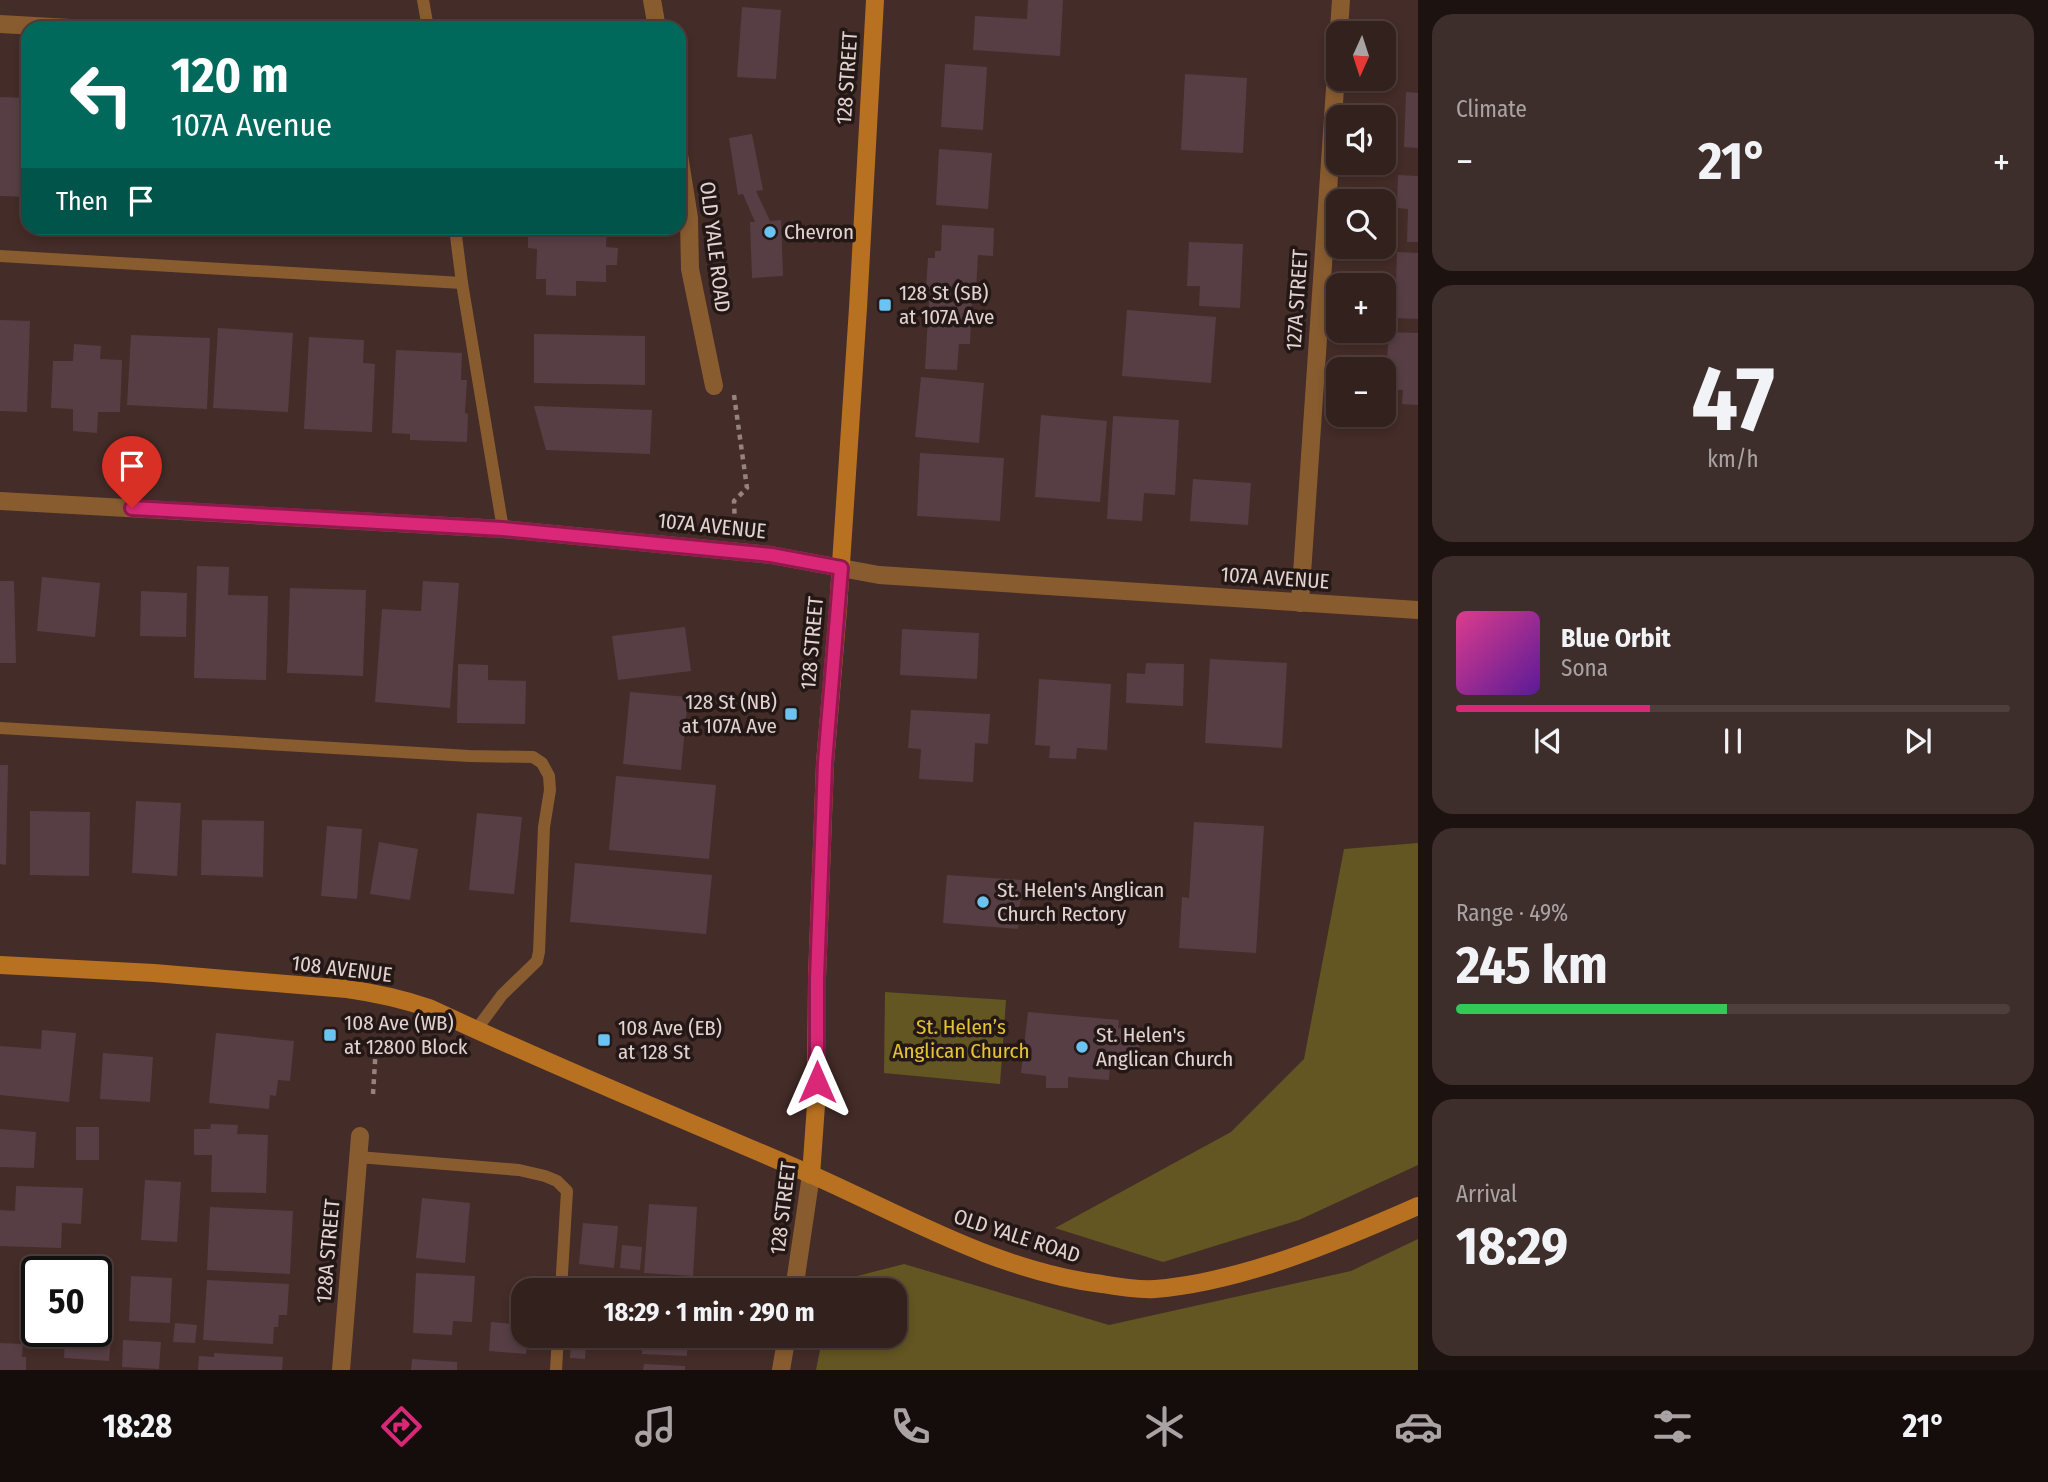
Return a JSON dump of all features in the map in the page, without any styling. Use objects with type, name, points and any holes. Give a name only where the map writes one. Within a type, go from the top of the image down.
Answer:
[{"type":"main road","name":"128 STREET","points":[[811,1175],[816,1105],[817,978],[825,763],[841,568],[875,0]]},
{"type":"main road","name":"108 AVENUE","points":[[0,965],[154,973],[379,993],[429,1008],[811,1175]]},
{"type":"main road","name":"OLD YALE ROAD","points":[[811,1175],[938,1234],[1038,1272],[1082,1282],[1153,1289],[1216,1278],[1292,1256],[1418,1206]]},
{"type":"street","points":[[652,0],[656,21]]},
{"type":"street","name":"127A STREET","points":[[1300,603],[1340,0]]},
{"type":"street","points":[[0,24],[21,25]]},
{"type":"street","name":"OLD YALE ROAD","points":[[686,199],[690,269],[714,386]]},
{"type":"street","name":"107A AVENUE","points":[[0,501],[503,529],[771,555],[879,575],[1418,610]]},
{"type":"street","name":"128A STREET","points":[[341,1370],[360,1136]]},
{"type":"street","name":"128 STREET","points":[[796,1278],[811,1175]]},
{"type":"street","points":[[781,1370],[785,1348]]},
{"type":"lane","points":[[422,0],[426,21]]},
{"type":"lane","points":[[456,235],[503,529]]},
{"type":"lane","points":[[0,256],[462,284]]},
{"type":"lane","points":[[0,728],[456,755],[533,757],[542,763],[549,775],[550,790],[544,827],[539,952],[537,961],[502,995],[476,1030]]},
{"type":"lane","points":[[358,1157],[519,1170],[557,1181],[567,1191],[562,1278]]},
{"type":"lane","points":[[556,1370],[557,1348]]},
{"type":"path","points":[[734,390],[747,488],[734,501],[735,527]]},
{"type":"path","points":[[373,1094],[376,1046]]},
{"type":"green space","points":[[1418,843],[1418,1165],[1299,1220],[1163,1262],[1055,1228],[1231,1132],[1304,1059],[1344,849]]},
{"type":"green space","name":"St. Helen’s Anglican Church","points":[[885,992],[1006,1000],[1000,1084],[884,1073]]},
{"type":"green space","points":[[1418,1239],[1418,1370],[816,1370],[820,1348],[907,1348],[907,1278],[850,1278],[904,1264],[1109,1325],[1351,1271]]},
{"type":"building","points":[[1028,0],[1063,0],[1060,56],[973,50],[975,16],[1027,19]]},
{"type":"building","points":[[742,7],[781,10],[776,79],[737,77]]},
{"type":"building","points":[[945,64],[987,67],[983,130],[941,127]]},
{"type":"building","points":[[1185,74],[1247,78],[1243,153],[1181,150]]},
{"type":"building","points":[[1406,92],[1418,93],[1418,148],[1404,147]]},
{"type":"building","points":[[0,97],[21,98],[21,197],[0,196]]},
{"type":"building","points":[[752,134],[763,190],[756,191],[770,221],[781,220],[783,276],[752,278],[750,222],[755,222],[743,194],[738,195],[729,138]]},
{"type":"building","points":[[939,149],[992,153],[988,209],[936,205]]},
{"type":"building","points":[[1398,175],[1418,176],[1418,242],[1407,242],[1408,209],[1397,208]]},
{"type":"building","points":[[942,225],[994,228],[993,256],[978,255],[976,291],[926,289],[928,258],[935,258],[935,251],[941,251]]},
{"type":"building","points":[[528,235],[607,235],[606,247],[618,248],[617,265],[606,265],[606,282],[576,281],[576,296],[546,295],[546,279],[536,279],[537,249],[528,248]]},
{"type":"building","points":[[1189,242],[1243,244],[1240,308],[1199,306],[1200,286],[1187,286]]},
{"type":"building","points":[[1397,252],[1418,253],[1418,319],[1396,318]]},
{"type":"building","points":[[929,301],[972,303],[970,344],[959,344],[957,370],[925,369]]},
{"type":"building","points":[[1127,310],[1216,317],[1211,383],[1122,376]]},
{"type":"building","points":[[0,320],[30,321],[27,412],[0,411]]},
{"type":"building","points":[[218,328],[293,333],[288,412],[213,408]]},
{"type":"building","points":[[1396,332],[1418,333],[1418,405],[1402,404],[1403,390],[1396,390],[1396,357],[1387,357],[1388,343],[1396,343]]},
{"type":"building","points":[[534,334],[645,336],[645,385],[534,383]]},
{"type":"building","points":[[131,335],[210,338],[207,409],[127,405]]},
{"type":"building","points":[[309,337],[364,340],[363,363],[375,364],[372,432],[304,429]]},
{"type":"building","points":[[74,344],[101,346],[100,359],[122,360],[120,412],[98,412],[97,433],[73,431],[73,409],[51,408],[53,361],[73,361]]},
{"type":"building","points":[[396,350],[462,353],[461,380],[467,380],[467,442],[410,440],[410,434],[392,433]]},
{"type":"building","points":[[921,377],[984,383],[979,443],[915,437]]},
{"type":"building","points":[[534,406],[652,410],[650,454],[546,450]]},
{"type":"building","points":[[1041,415],[1107,421],[1100,502],[1035,497]]},
{"type":"building","points":[[1113,416],[1179,420],[1175,495],[1144,493],[1142,521],[1107,519]]},
{"type":"building","points":[[920,453],[1004,458],[1000,521],[917,516]]},
{"type":"building","points":[[1193,479],[1251,483],[1248,525],[1190,521]]},
{"type":"building","points":[[197,566],[229,567],[228,595],[268,596],[266,680],[194,678]]},
{"type":"building","points":[[42,577],[100,583],[95,637],[37,631]]},
{"type":"building","points":[[0,581],[14,581],[16,663],[0,663]]},
{"type":"building","points":[[423,581],[459,583],[450,708],[375,702],[382,609],[421,611]]},
{"type":"building","points":[[290,588],[366,590],[363,676],[287,673]]},
{"type":"building","points":[[141,591],[187,593],[186,637],[140,636]]},
{"type":"building","points":[[685,627],[691,671],[618,680],[612,636]]},
{"type":"building","points":[[902,629],[979,633],[977,679],[900,675]]},
{"type":"building","points":[[1210,659],[1287,663],[1282,748],[1205,743]]},
{"type":"building","points":[[1146,663],[1184,664],[1183,706],[1126,703],[1127,673],[1145,674]]},
{"type":"building","points":[[458,664],[488,665],[488,680],[526,681],[525,724],[457,723]]},
{"type":"building","points":[[1039,679],[1111,684],[1107,750],[1077,748],[1076,759],[1049,758],[1050,746],[1035,745]]},
{"type":"building","points":[[630,692],[688,697],[681,770],[623,764]]},
{"type":"building","points":[[911,710],[990,714],[988,744],[975,743],[973,782],[919,779],[921,749],[908,748]]},
{"type":"building","points":[[0,765],[8,765],[6,865],[0,864]]},
{"type":"building","points":[[616,776],[716,785],[709,859],[609,850]]},
{"type":"building","points":[[136,801],[181,803],[177,876],[132,873]]},
{"type":"building","points":[[30,811],[90,812],[89,876],[30,875]]},
{"type":"building","points":[[477,813],[522,817],[514,894],[469,890]]},
{"type":"building","points":[[202,820],[264,821],[263,877],[201,875]]},
{"type":"building","points":[[1194,822],[1264,826],[1256,953],[1179,948],[1182,897],[1189,898]]},
{"type":"building","points":[[327,826],[362,829],[357,899],[321,896]]},
{"type":"building","points":[[379,842],[418,849],[410,900],[370,894]]},
{"type":"building","points":[[575,863],[712,875],[706,934],[570,922]]},
{"type":"building","name":"St. Helen's Anglican Church Rectory","points":[[947,875],[1022,880],[1018,929],[943,923]]},
{"type":"building","name":"St. Helen's Anglican Church","points":[[1028,1012],[1119,1020],[1118,1028],[1140,1030],[1138,1067],[1110,1065],[1109,1080],[1068,1077],[1068,1088],[1046,1088],[1046,1076],[1021,1073]]},
{"type":"building","points":[[42,1030],[76,1033],[69,1102],[0,1095],[0,1046],[41,1049]]},
{"type":"building","points":[[216,1033],[294,1041],[290,1081],[278,1080],[276,1096],[270,1095],[269,1109],[209,1103]]},
{"type":"building","points":[[103,1053],[153,1057],[150,1102],[100,1099]]},
{"type":"building","points":[[211,1124],[238,1125],[237,1134],[268,1135],[266,1193],[211,1192],[212,1155],[194,1155],[194,1129],[210,1129]]},
{"type":"building","points":[[76,1127],[99,1127],[99,1160],[76,1160]]},
{"type":"building","points":[[0,1129],[36,1132],[34,1168],[0,1167]]},
{"type":"building","points":[[145,1180],[181,1182],[177,1242],[141,1240]]},
{"type":"building","points":[[16,1186],[83,1188],[81,1224],[62,1223],[61,1248],[0,1246],[0,1210],[15,1211]]},
{"type":"building","points":[[422,1198],[470,1203],[465,1263],[416,1258]]},
{"type":"building","points":[[649,1204],[697,1207],[693,1276],[644,1273]]},
{"type":"building","points":[[210,1207],[293,1211],[290,1274],[207,1270]]},
{"type":"building","points":[[583,1223],[618,1226],[614,1268],[579,1264]]},
{"type":"building","points":[[622,1245],[642,1247],[640,1270],[620,1268]]},
{"type":"building","points":[[416,1273],[475,1276],[472,1322],[453,1321],[452,1335],[413,1333]]},
{"type":"building","points":[[131,1276],[172,1278],[170,1323],[129,1321]]},
{"type":"building","points":[[207,1280],[289,1284],[287,1315],[279,1315],[278,1327],[274,1327],[273,1344],[203,1340]]},
{"type":"building","points":[[491,1322],[511,1324],[511,1348],[527,1348],[526,1354],[489,1351]]},
{"type":"building","points":[[175,1323],[197,1325],[195,1343],[173,1342]]},
{"type":"building","points":[[123,1340],[161,1342],[159,1369],[122,1367]]},
{"type":"building","points":[[0,1343],[21,1344],[22,1357],[26,1357],[26,1370],[0,1370]]},
{"type":"building","points":[[64,1347],[110,1347],[109,1361],[64,1358]]},
{"type":"building","points":[[571,1348],[586,1348],[585,1359],[570,1358]]},
{"type":"building","points":[[642,1348],[687,1348],[687,1356],[642,1354]]},
{"type":"building","points":[[214,1353],[283,1357],[282,1370],[198,1370],[199,1356],[214,1357]]},
{"type":"building","points":[[412,1359],[457,1362],[457,1370],[411,1370]]},
{"type":"building","points":[[644,1364],[685,1366],[685,1370],[643,1370]]},
{"type":"place","name":"Chevron","points":[[770,232]]},
{"type":"place","name":"128 St (SB) at 107A Ave","points":[[885,305]]},
{"type":"place","name":"128 St (NB) at 107A Ave","points":[[791,714]]},
{"type":"place","name":"St. Helen's Anglican Church Rectory","points":[[983,902]]},
{"type":"place","name":"108 Ave (WB) at 12800 Block","points":[[330,1035]]},
{"type":"place","name":"108 Ave (EB) at 128 St","points":[[604,1040]]},
{"type":"place","name":"St. Helen's Anglican Church","points":[[1082,1047]]},
{"type":"route","points":[[132,508],[503,529],[771,555],[841,568],[825,763],[817,978],[817,1082]]}]
